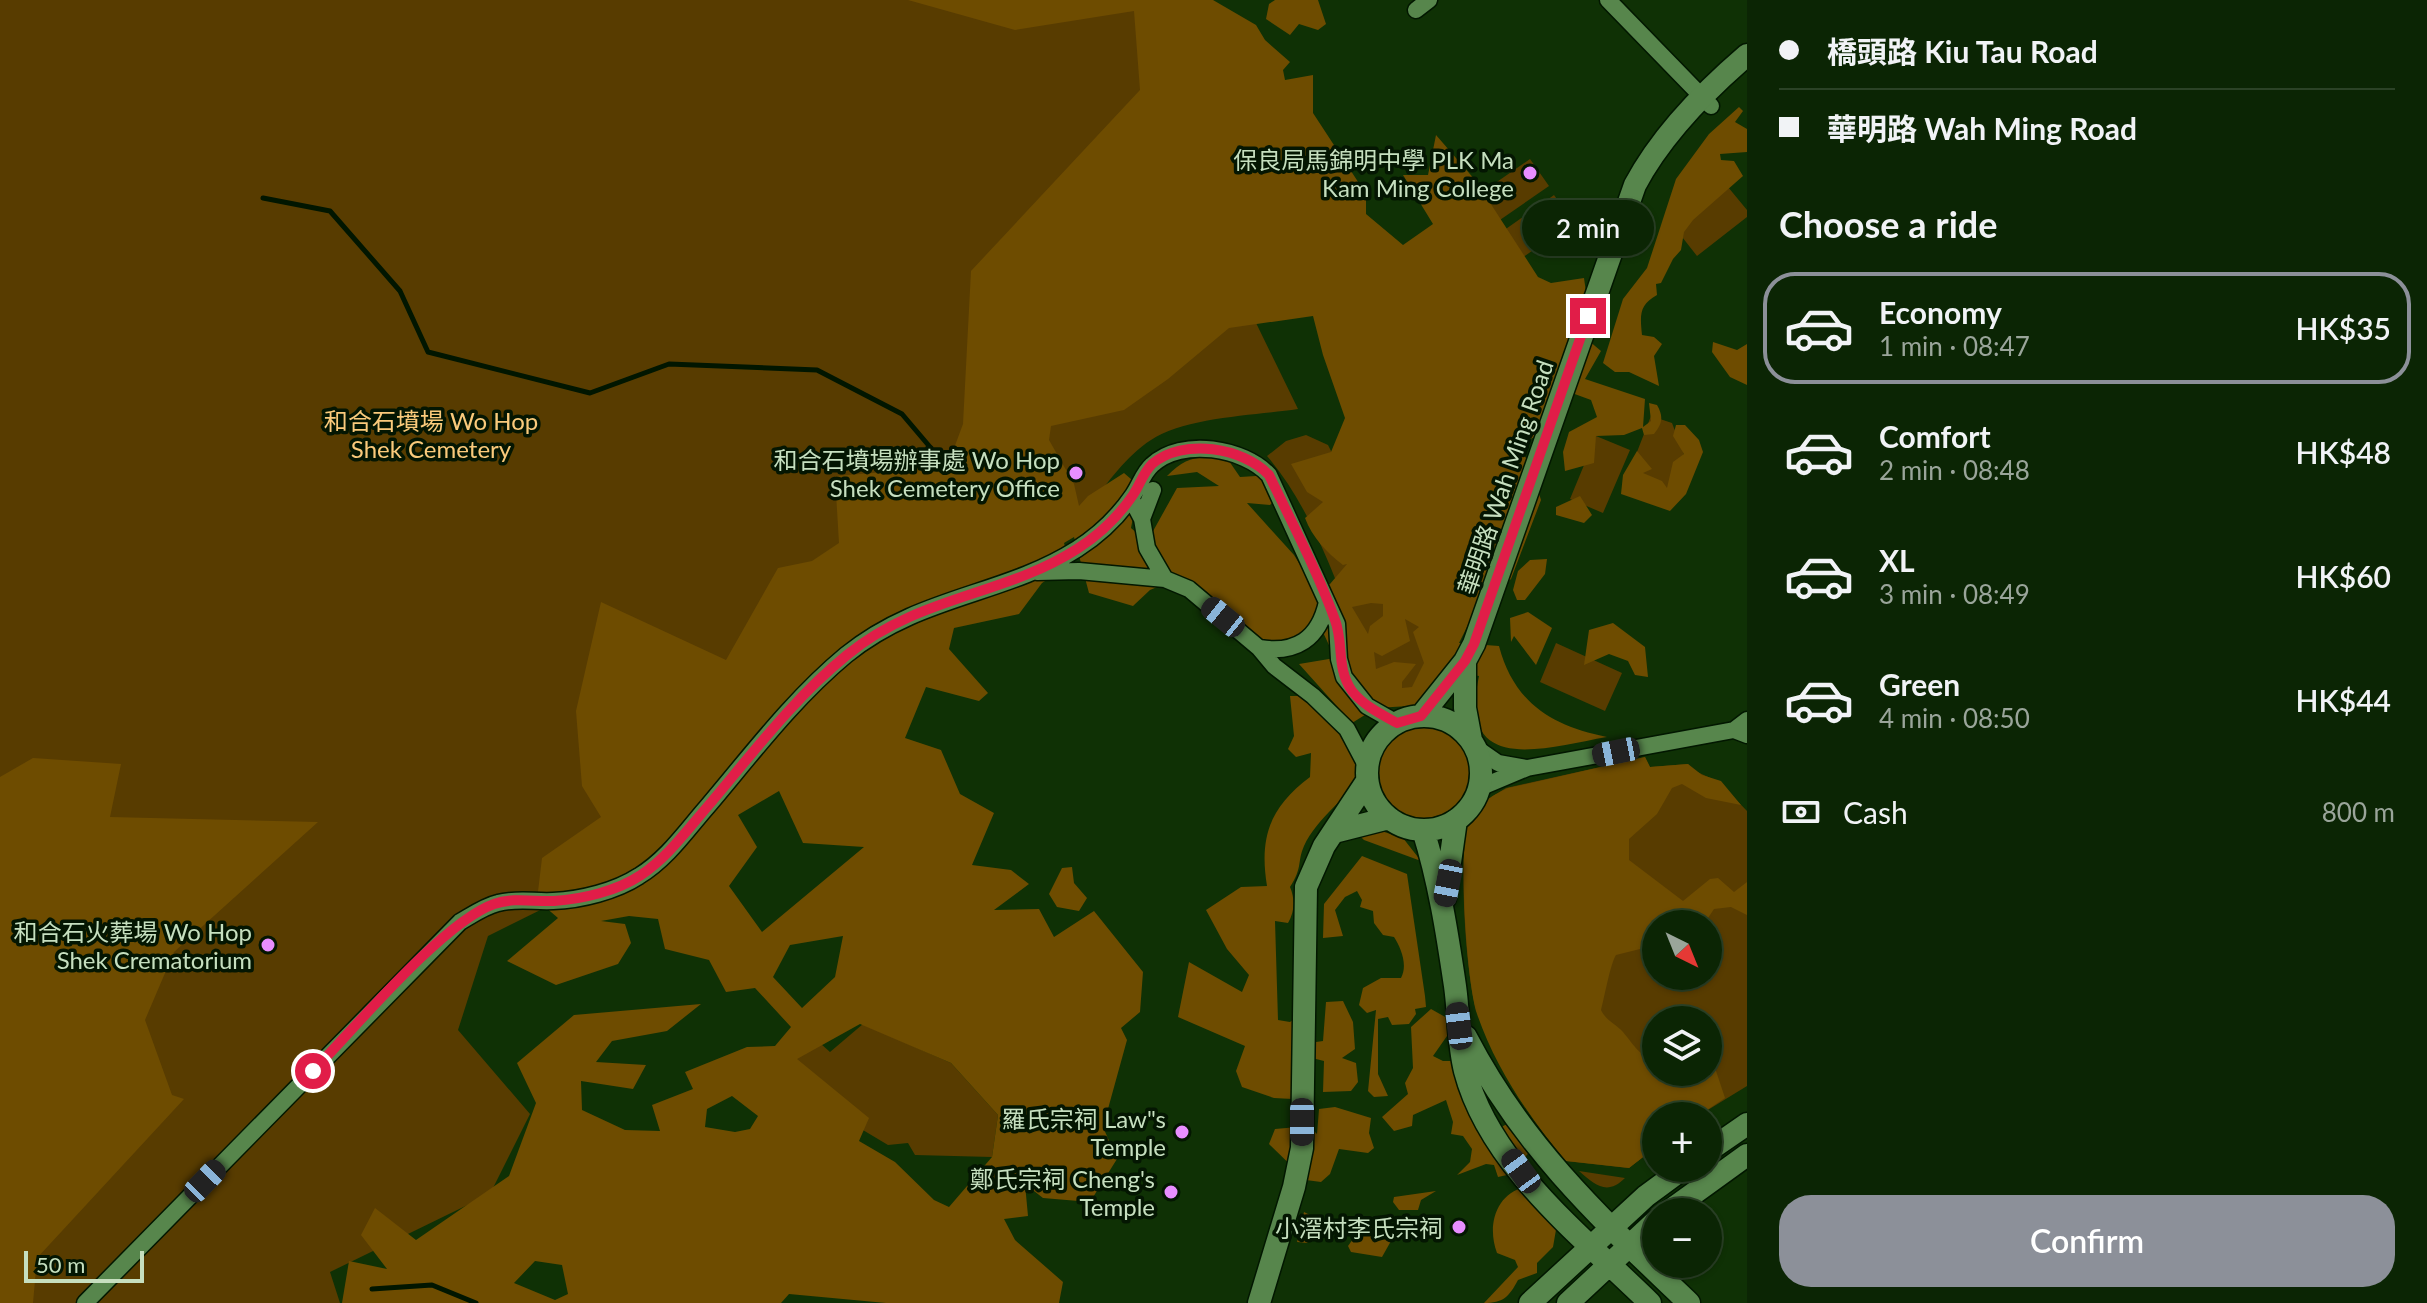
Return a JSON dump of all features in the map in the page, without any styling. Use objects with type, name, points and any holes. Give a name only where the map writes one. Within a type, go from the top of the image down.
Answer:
[{"type":"street","points":[[1608,0],[1707,102]]},
{"type":"street","name":"華明路 Wah Ming Road","points":[[1421,716],[1465,661],[1607,264],[1655,173],[1707,102],[1747,55]]},
{"type":"street","name":"華明路 Wah Ming Road","points":[[1707,102],[1747,71]]},
{"type":"street","points":[[85,1303],[446,935],[479,912],[504,902],[572,899],[606,891],[640,876],[673,847],[803,694],[866,640],[931,605],[1031,571],[1074,551],[1103,531],[1131,498],[1149,467],[1176,453],[1208,449],[1252,460],[1269,475],[1337,624],[1344,677],[1367,706],[1397,723]]},
{"type":"street","points":[[1142,519],[1153,490]]},
{"type":"street","points":[[1131,498],[1142,519],[1147,548],[1165,579]]},
{"type":"street","points":[[1031,571],[1079,571],[1165,579],[1189,589],[1347,729],[1367,774],[1372,798],[1389,818],[1423,830],[1456,820],[1467,809],[1479,788],[1481,769],[1473,744]]},
{"type":"street","points":[[1259,648],[1281,651],[1307,642],[1323,622],[1327,602]]},
{"type":"street","name":"華明路 Wah Ming Road","points":[[1465,661],[1465,708],[1473,744]]},
{"type":"street","points":[[1259,1303],[1294,1187],[1302,1148],[1304,899],[1310,872],[1367,774],[1371,752],[1397,723],[1421,716],[1454,724],[1498,763],[1527,768]]},
{"type":"street","points":[[1479,788],[1527,768],[1743,729]]},
{"type":"street","points":[[1334,832],[1389,818]]},
{"type":"street","points":[[1443,908],[1456,820]]},
{"type":"street","points":[[1423,830],[1443,908],[1466,1074],[1480,1111],[1521,1171],[1650,1303]]},
{"type":"street","points":[[1459,1026],[1492,1089],[1534,1146],[1629,1246],[1689,1303]]},
{"type":"street","points":[[1722,1141],[1747,1124]]},
{"type":"street","points":[[1687,1198],[1747,1155]]},
{"type":"street","points":[[1530,1303],[1667,1182]]},
{"type":"street","points":[[1568,1303],[1642,1234]]},
{"type":"green space","name":"和合石墳場 Wo Hop Shek Cemetery","points":[[0,0],[1177,0],[1184,175],[1298,409],[1182,426],[1151,440],[1126,461],[1090,504],[609,876],[488,936],[458,1030],[530,1114],[490,1194],[330,1272],[340,1303],[0,1303]]},
{"type":"green space","points":[[1530,159],[1549,186],[1497,222],[1478,195]]},
{"type":"green space","points":[[1728,187],[1747,210],[1747,217],[1697,256],[1675,228]]},
{"type":"green space","points":[[1554,195],[1573,222],[1522,258],[1503,231]]},
{"type":"green space","points":[[1651,416],[1672,423],[1684,454],[1669,490],[1628,475]]},
{"type":"green space","points":[[1306,435],[1328,445],[1367,523],[1476,608],[1407,696],[1376,680],[1316,535],[1286,480],[1267,456],[1286,441]]},
{"type":"green space","points":[[1596,436],[1630,450],[1603,513],[1570,499]]},
{"type":"green space","points":[[1556,643],[1622,673],[1605,711],[1540,682]]},
{"type":"green space","points":[[1645,757],[1650,767],[1688,764],[1693,770],[1719,782],[1747,811],[1747,1086],[1721,1102],[1642,1102],[1642,1158],[1629,1168],[1566,1161],[1516,1092],[1495,1055],[1478,1015],[1467,950],[1465,842],[1474,814],[1506,788]]},
{"type":"green space","points":[[863,1024],[951,1063],[998,1115],[992,1157],[915,1155],[908,1143],[888,1145],[811,1099],[787,1058],[811,1035],[830,1052]]},
{"type":"green space","points":[[1579,1171],[1625,1178],[1607,1187],[1596,1184]]},
{"type":"shaded area","points":[[908,0],[1213,0],[1256,25],[1265,40],[1290,62],[1283,70],[1285,80],[1313,75],[1313,113],[1366,194],[1366,214],[1403,245],[1433,224],[1403,175],[1428,175],[1436,135],[1476,181],[1538,277],[1551,283],[1584,278],[1589,313],[1582,335],[1601,351],[1585,379],[1645,399],[1643,427],[1651,421],[1649,403],[1657,405],[1661,413],[1660,424],[1654,434],[1644,435],[1642,428],[1624,435],[1596,436],[1594,463],[1565,471],[1563,452],[1569,432],[1597,417],[1591,400],[1561,389],[1548,433],[1517,443],[1530,465],[1541,500],[1511,579],[1478,605],[1459,643],[1499,646],[1514,683],[1538,709],[1569,726],[1607,737],[1533,749],[1493,743],[1481,730],[1476,708],[1479,676],[1461,673],[1426,705],[1376,708],[1352,723],[1299,664],[1335,658],[1321,628],[1292,648],[1261,641],[1181,577],[1150,590],[1133,606],[1089,593],[1074,537],[1064,543],[1070,565],[1042,583],[1019,614],[954,628],[949,649],[988,693],[979,701],[926,687],[905,738],[941,750],[960,794],[994,813],[972,865],[1011,870],[1029,884],[994,910],[1039,909],[1054,937],[1094,911],[1143,972],[1140,1012],[1121,1028],[1127,1040],[1103,1127],[1117,1159],[1090,1202],[1043,1198],[1025,1184],[1028,1216],[1004,1219],[1015,1240],[1063,1282],[1059,1303],[886,1303],[789,1294],[781,1303],[342,1303],[349,1261],[387,1269],[361,1235],[375,1208],[416,1240],[509,1176],[536,1103],[517,1063],[574,1015],[701,1004],[667,1031],[612,1041],[596,1062],[646,1065],[633,1089],[581,1081],[582,1110],[625,1130],[660,1131],[652,1105],[693,1089],[685,1072],[747,1047],[775,1046],[791,1027],[755,988],[726,992],[709,960],[665,949],[658,919],[629,916],[601,921],[625,924],[631,943],[618,964],[556,985],[507,961],[558,918],[537,900],[542,858],[601,817],[582,786],[576,711],[601,602],[726,660],[778,568],[812,561],[839,543],[835,476],[911,470],[953,451],[963,424],[971,271],[1140,90],[1134,11],[1015,30]],"holes":[[[1313,316],[1345,418],[1331,452],[1291,464],[1307,492],[1323,502],[1305,518],[1312,532],[1331,555],[1343,565],[1347,564],[1330,584],[1314,587],[1294,555],[1247,503],[1270,505],[1285,490],[1273,475],[1240,477],[1229,461],[1195,458],[1167,476],[1197,472],[1219,486],[1177,488],[1147,542],[1131,528],[1139,486],[1124,473],[1088,496],[1079,506],[1074,484],[1049,440],[1051,426],[1124,410],[1168,379],[1229,328]],[[1383,604],[1383,616],[1370,626],[1368,634],[1352,607]],[[1405,619],[1419,627],[1413,632],[1424,663],[1412,687],[1402,688],[1402,682],[1416,664],[1394,662],[1376,669],[1374,652],[1382,656],[1410,641]],[[779,791],[803,843],[864,847],[762,932],[729,886],[757,847],[738,815]],[[843,936],[835,977],[802,1008],[773,977],[790,945]],[[860,1024],[951,1063],[998,1115],[992,1157],[949,1207],[934,1200],[895,1162],[859,1141],[869,1118],[797,1059]],[[732,1096],[758,1116],[750,1129],[735,1132],[705,1127],[707,1109]],[[535,1261],[562,1265],[568,1294],[555,1300],[514,1283]]]},
{"type":"shaded area","points":[[1275,0],[1318,0],[1326,24],[1318,30],[1299,24],[1290,35],[1266,19],[1269,4]]},
{"type":"shaded area","points":[[1739,107],[1743,111],[1735,122],[1747,129],[1747,152],[1720,154],[1721,160],[1734,161],[1743,176],[1693,220],[1684,232],[1681,250],[1661,283],[1656,284],[1657,295],[1642,311],[1642,335],[1654,337],[1662,344],[1654,356],[1659,386],[1629,372],[1615,372],[1603,363],[1623,299],[1647,268],[1676,179],[1709,134]]},
{"type":"shaded area","points":[[1713,342],[1737,350],[1747,344],[1747,385],[1730,377],[1712,352]]},
{"type":"shaded area","points":[[1676,425],[1685,425],[1699,440],[1703,452],[1686,494],[1670,511],[1621,494],[1623,475],[1637,451],[1652,469],[1643,473],[1662,481],[1667,488],[1673,462],[1684,454],[1673,436]]},
{"type":"shaded area","points":[[1580,496],[1592,515],[1584,523],[1556,515],[1556,507]]},
{"type":"shaded area","points":[[1547,559],[1545,574],[1525,600],[1517,600],[1513,590],[1518,571],[1530,560]]},
{"type":"shaded area","points":[[1528,612],[1552,628],[1536,665],[1514,636],[1511,642],[1510,618]]},
{"type":"shaded area","points":[[1613,623],[1645,647],[1648,677],[1635,675],[1628,661],[1609,654],[1584,665],[1589,630]]},
{"type":"shaded area","points":[[1313,688],[1367,773],[1310,836],[1290,887],[1294,905],[1288,923],[1275,921],[1278,1020],[1290,1022],[1312,1005],[1309,1043],[1323,1041],[1326,1002],[1343,1001],[1353,1022],[1355,1049],[1342,1058],[1356,1063],[1358,1082],[1351,1091],[1323,1092],[1324,1061],[1308,1057],[1292,1099],[1274,1098],[1242,1087],[1236,1071],[1245,1046],[1178,1017],[1189,962],[1242,992],[1249,975],[1227,949],[1206,910],[1241,887],[1267,886],[1265,853],[1270,824],[1285,800],[1310,777],[1311,753],[1296,757],[1288,749],[1294,736],[1290,696],[1303,696]]},
{"type":"shaded area","points":[[1424,726],[1442,730],[1457,739],[1466,754],[1470,772],[1466,790],[1457,805],[1442,814],[1424,818],[1406,814],[1391,805],[1382,790],[1378,772],[1382,754],[1391,739],[1406,730]]},
{"type":"shaded area","points":[[1645,757],[1650,767],[1688,764],[1702,775],[1721,781],[1741,805],[1706,798],[1682,784],[1672,788],[1657,814],[1629,839],[1629,860],[1683,901],[1710,879],[1718,878],[1734,892],[1747,882],[1747,915],[1731,907],[1713,910],[1642,910],[1642,948],[1616,955],[1601,1010],[1642,1054],[1642,1086],[1721,1086],[1725,1098],[1719,1102],[1642,1102],[1642,1158],[1629,1168],[1566,1161],[1515,1092],[1477,1014],[1465,919],[1465,839],[1468,824],[1479,806],[1508,788]]},
{"type":"shaded area","points":[[33,758],[121,764],[110,817],[318,822],[174,952],[145,1020],[172,1095],[184,1099],[37,1258],[33,1303],[0,1303],[0,777]]},
{"type":"shaded area","points":[[1375,829],[1403,838],[1421,861],[1364,840],[1357,833]]},
{"type":"shaded area","points":[[1362,856],[1407,874],[1425,996],[1426,1007],[1415,1009],[1416,1014],[1409,1024],[1392,1025],[1388,1017],[1378,1019],[1378,1074],[1388,1096],[1374,1097],[1368,1091],[1376,1010],[1367,1013],[1359,1005],[1363,988],[1381,978],[1401,978],[1404,962],[1399,946],[1394,937],[1383,935],[1374,923],[1373,911],[1360,907],[1362,900],[1357,891],[1345,897],[1335,910],[1343,936],[1323,938],[1324,904]]},
{"type":"shaded area","points":[[1072,867],[1074,883],[1087,898],[1079,911],[1057,907],[1049,894],[1062,868]]},
{"type":"shaded area","points":[[1431,1009],[1447,1018],[1447,1036],[1433,1056],[1443,1061],[1455,1061],[1488,1135],[1505,1125],[1525,1121],[1540,1140],[1513,1171],[1505,1163],[1507,1175],[1498,1177],[1494,1165],[1486,1164],[1457,1175],[1470,1162],[1472,1149],[1463,1136],[1451,1134],[1453,1122],[1446,1100],[1413,1115],[1412,1126],[1394,1131],[1382,1117],[1408,1094],[1405,1083],[1413,1068],[1411,1027]]},
{"type":"shaded area","points":[[1335,1107],[1371,1118],[1369,1133],[1374,1148],[1368,1153],[1339,1149],[1330,1174],[1321,1182],[1306,1180],[1269,1144],[1275,1129],[1309,1126],[1317,1134],[1319,1109]]},
{"type":"shaded area","points":[[1525,1187],[1557,1224],[1553,1247],[1537,1263],[1537,1273],[1518,1280],[1501,1300],[1484,1303],[1518,1267],[1515,1260],[1497,1253],[1493,1233],[1500,1204]]},
{"type":"shaded area","points":[[1436,1191],[1421,1200],[1418,1210],[1399,1210],[1393,1202],[1394,1197]]},
{"type":"shaded area","points":[[1304,1212],[1318,1219],[1319,1228],[1307,1243],[1297,1242]]},
{"type":"shaded area","points":[[1381,1227],[1391,1241],[1382,1257],[1351,1252],[1348,1246],[1360,1229]]},
{"type":"waterway","points":[[263,198],[330,211],[400,291],[428,352],[590,393],[669,364],[817,370],[902,414],[930,447]]},
{"type":"waterway","points":[[372,1289],[432,1285],[476,1303]]},
{"type":"place","name":"保良局馬錦明中學 PLK Ma Kam Ming College","points":[[1530,173]]},
{"type":"place","name":"和合石墳場辦事處 Wo Hop Shek Cemetery Office","points":[[1076,473]]},
{"type":"place","name":"和合石火葬場 Wo Hop Shek Crematorium","points":[[268,945]]},
{"type":"place","name":"羅氏宗祠 Law\"s Temple","points":[[1182,1132]]},
{"type":"place","name":"鄭氏宗祠 Cheng's Temple","points":[[1171,1192]]},
{"type":"place","name":"小滘村李氏宗祠","points":[[1459,1227]]},
{"type":"route","points":[[313,1071],[460,922],[494,904],[572,899],[606,891],[640,876],[673,847],[803,694],[845,656],[897,621],[931,605],[1031,571],[1074,551],[1103,531],[1131,498],[1149,467],[1168,456],[1208,449],[1230,452],[1252,460],[1269,475],[1337,624],[1339,659],[1344,677],[1367,706],[1397,723],[1421,716],[1465,661],[1474,644],[1588,316]]}]
